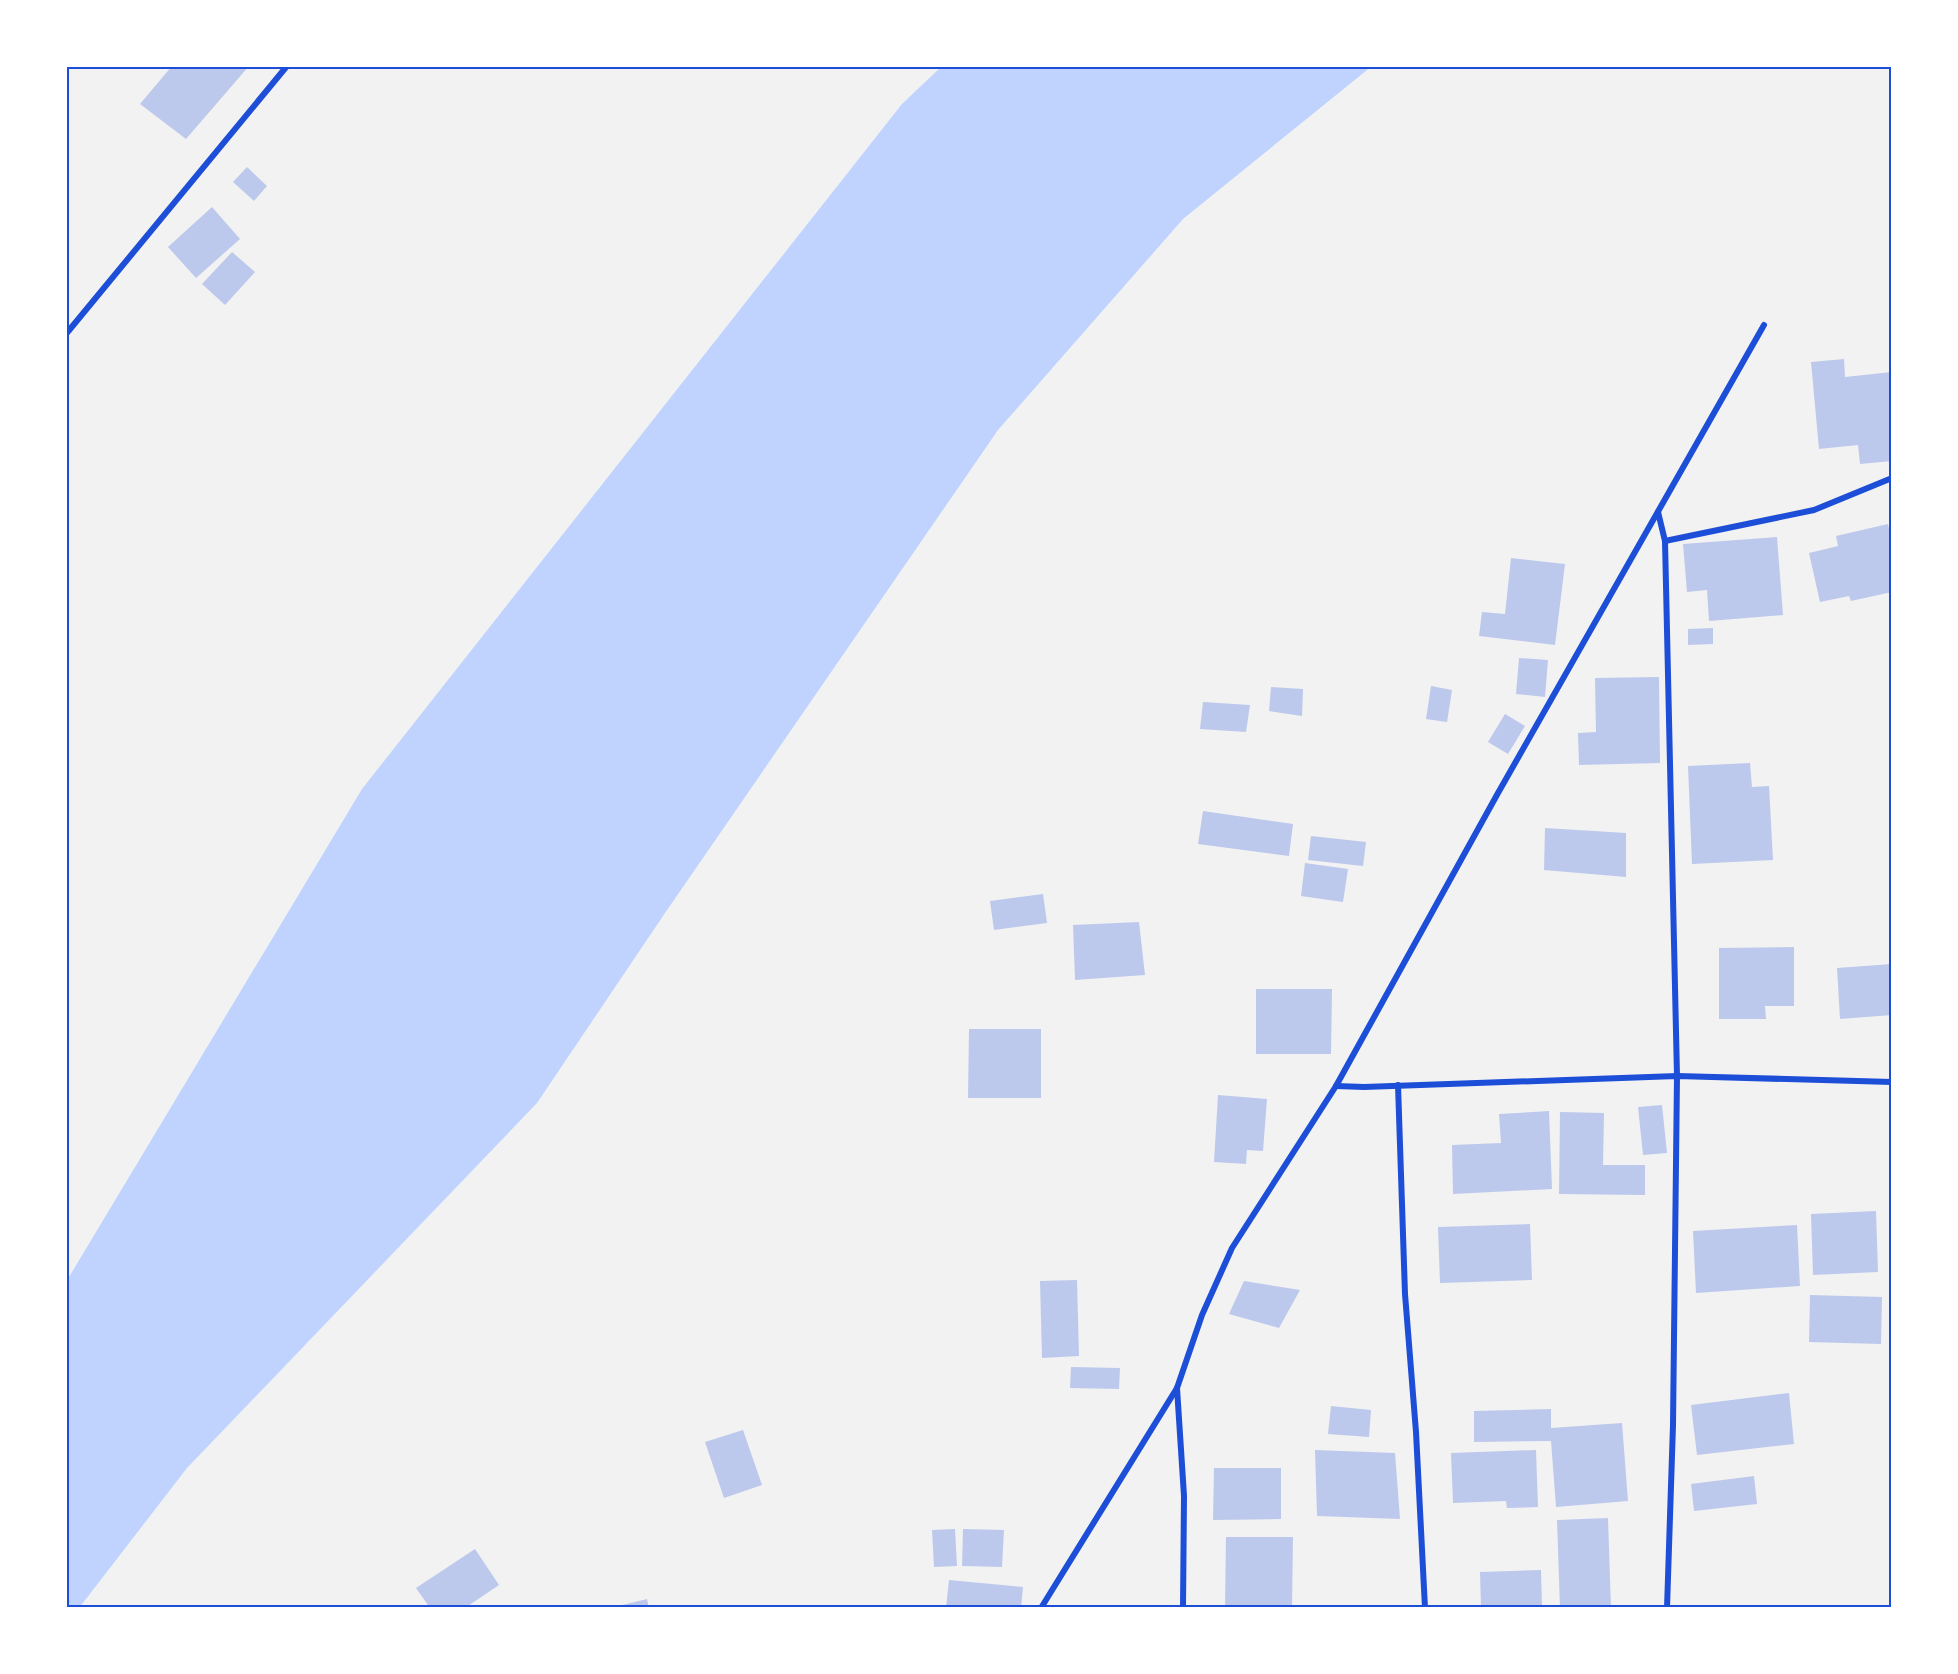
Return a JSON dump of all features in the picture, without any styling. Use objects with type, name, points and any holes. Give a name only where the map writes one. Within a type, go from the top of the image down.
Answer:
[{"type":"street","points":[[66,334],[286,66]]},
{"type":"street","points":[[1041,1608],[1177,1388],[1202,1315],[1232,1248],[1336,1086],[1470,843],[1764,325]]},
{"type":"street","points":[[1665,541],[1814,510],[1892,478]]},
{"type":"street","points":[[1658,511],[1665,541],[1677,1076],[1673,1425],[1667,1608]]},
{"type":"street","points":[[1336,1086],[1364,1087],[1677,1076],[1892,1082]]},
{"type":"street","points":[[1398,1085],[1405,1294],[1416,1432],[1425,1608]]},
{"type":"street","points":[[1177,1388],[1184,1496],[1184,1608]]},
{"type":"water","points":[[942,66],[1372,66],[1183,219],[998,430],[537,1103],[187,1468],[79,1608],[66,1608],[66,1282],[362,789],[902,104]]},
{"type":"building","points":[[172,66],[249,66],[186,139],[140,104]]},
{"type":"building","points":[[247,167],[267,186],[254,201],[233,182]]},
{"type":"building","points":[[212,207],[240,239],[196,278],[168,247]]},
{"type":"building","points":[[232,252],[255,272],[225,305],[202,284]]},
{"type":"building","points":[[1844,359],[1845,377],[1892,372],[1892,461],[1860,464],[1858,445],[1819,449],[1811,362]]},
{"type":"building","points":[[1888,524],[1892,542],[1892,592],[1851,601],[1849,596],[1820,602],[1809,553],[1838,546],[1836,536]]},
{"type":"building","points":[[1777,537],[1783,615],[1709,621],[1707,590],[1687,592],[1683,544]]},
{"type":"building","points":[[1511,558],[1565,564],[1555,645],[1479,636],[1482,612],[1505,614]]},
{"type":"building","points":[[1713,628],[1713,644],[1688,645],[1688,629]]},
{"type":"building","points":[[1519,658],[1548,660],[1545,697],[1516,694]]},
{"type":"building","points":[[1659,677],[1660,763],[1579,765],[1578,733],[1596,732],[1595,678]]},
{"type":"building","points":[[1431,686],[1452,690],[1447,722],[1426,719]]},
{"type":"building","points":[[1271,687],[1303,689],[1302,716],[1269,711]]},
{"type":"building","points":[[1203,702],[1250,705],[1246,732],[1200,729]]},
{"type":"building","points":[[1505,714],[1525,726],[1508,754],[1488,742]]},
{"type":"building","points":[[1750,763],[1752,787],[1769,786],[1773,860],[1692,864],[1688,766]]},
{"type":"building","points":[[1203,811],[1293,824],[1289,856],[1198,844]]},
{"type":"building","points":[[1545,828],[1626,833],[1626,877],[1544,870]]},
{"type":"building","points":[[1311,836],[1366,842],[1363,866],[1308,860]]},
{"type":"building","points":[[1305,863],[1348,869],[1343,902],[1301,896]]},
{"type":"building","points":[[1043,894],[1047,923],[994,930],[990,901]]},
{"type":"building","points":[[1139,922],[1145,975],[1075,980],[1073,925]]},
{"type":"building","points":[[1794,947],[1794,1006],[1765,1006],[1766,1019],[1719,1019],[1719,948]]},
{"type":"building","points":[[1892,964],[1892,1015],[1840,1019],[1837,968]]},
{"type":"building","points":[[1256,989],[1332,989],[1331,1054],[1256,1054]]},
{"type":"building","points":[[969,1029],[1041,1029],[1041,1098],[968,1098]]},
{"type":"building","points":[[1218,1095],[1267,1099],[1263,1151],[1247,1150],[1246,1164],[1214,1162]]},
{"type":"building","points":[[1662,1105],[1667,1153],[1643,1155],[1638,1107]]},
{"type":"building","points":[[1549,1111],[1552,1189],[1453,1194],[1452,1145],[1501,1143],[1499,1114]]},
{"type":"building","points":[[1560,1112],[1604,1113],[1603,1165],[1645,1165],[1645,1195],[1559,1194]]},
{"type":"building","points":[[1876,1211],[1878,1272],[1813,1275],[1811,1214]]},
{"type":"building","points":[[1530,1224],[1532,1280],[1440,1283],[1438,1227]]},
{"type":"building","points":[[1797,1225],[1800,1286],[1696,1293],[1693,1231]]},
{"type":"building","points":[[1077,1280],[1079,1356],[1042,1358],[1040,1281]]},
{"type":"building","points":[[1244,1281],[1300,1290],[1279,1328],[1229,1314]]},
{"type":"building","points":[[1810,1295],[1882,1297],[1881,1344],[1809,1342]]},
{"type":"building","points":[[1071,1367],[1120,1368],[1119,1389],[1070,1388]]},
{"type":"building","points":[[1789,1393],[1794,1444],[1697,1455],[1691,1405]]},
{"type":"building","points":[[1331,1406],[1371,1410],[1369,1437],[1328,1434]]},
{"type":"building","points":[[1551,1409],[1551,1428],[1622,1423],[1628,1501],[1556,1507],[1551,1441],[1474,1442],[1474,1411]]},
{"type":"building","points":[[743,1430],[762,1485],[724,1498],[705,1442]]},
{"type":"building","points":[[1315,1450],[1395,1453],[1400,1519],[1317,1516]]},
{"type":"building","points":[[1536,1450],[1538,1507],[1507,1508],[1506,1501],[1453,1503],[1451,1453]]},
{"type":"building","points":[[1214,1468],[1281,1468],[1281,1519],[1213,1520]]},
{"type":"building","points":[[1754,1476],[1757,1504],[1694,1511],[1691,1484]]},
{"type":"building","points":[[1608,1518],[1611,1608],[1560,1608],[1557,1520]]},
{"type":"building","points":[[955,1529],[957,1566],[934,1567],[932,1530]]},
{"type":"building","points":[[963,1529],[1004,1530],[1002,1567],[962,1566]]},
{"type":"building","points":[[1226,1537],[1293,1537],[1292,1608],[1225,1608]]},
{"type":"building","points":[[475,1549],[499,1585],[465,1608],[430,1608],[416,1588]]},
{"type":"building","points":[[1541,1570],[1542,1608],[1481,1608],[1480,1572]]},
{"type":"building","points":[[949,1580],[1023,1587],[1021,1608],[946,1608]]},
{"type":"building","points":[[647,1599],[649,1608],[614,1608],[614,1607]]}]
